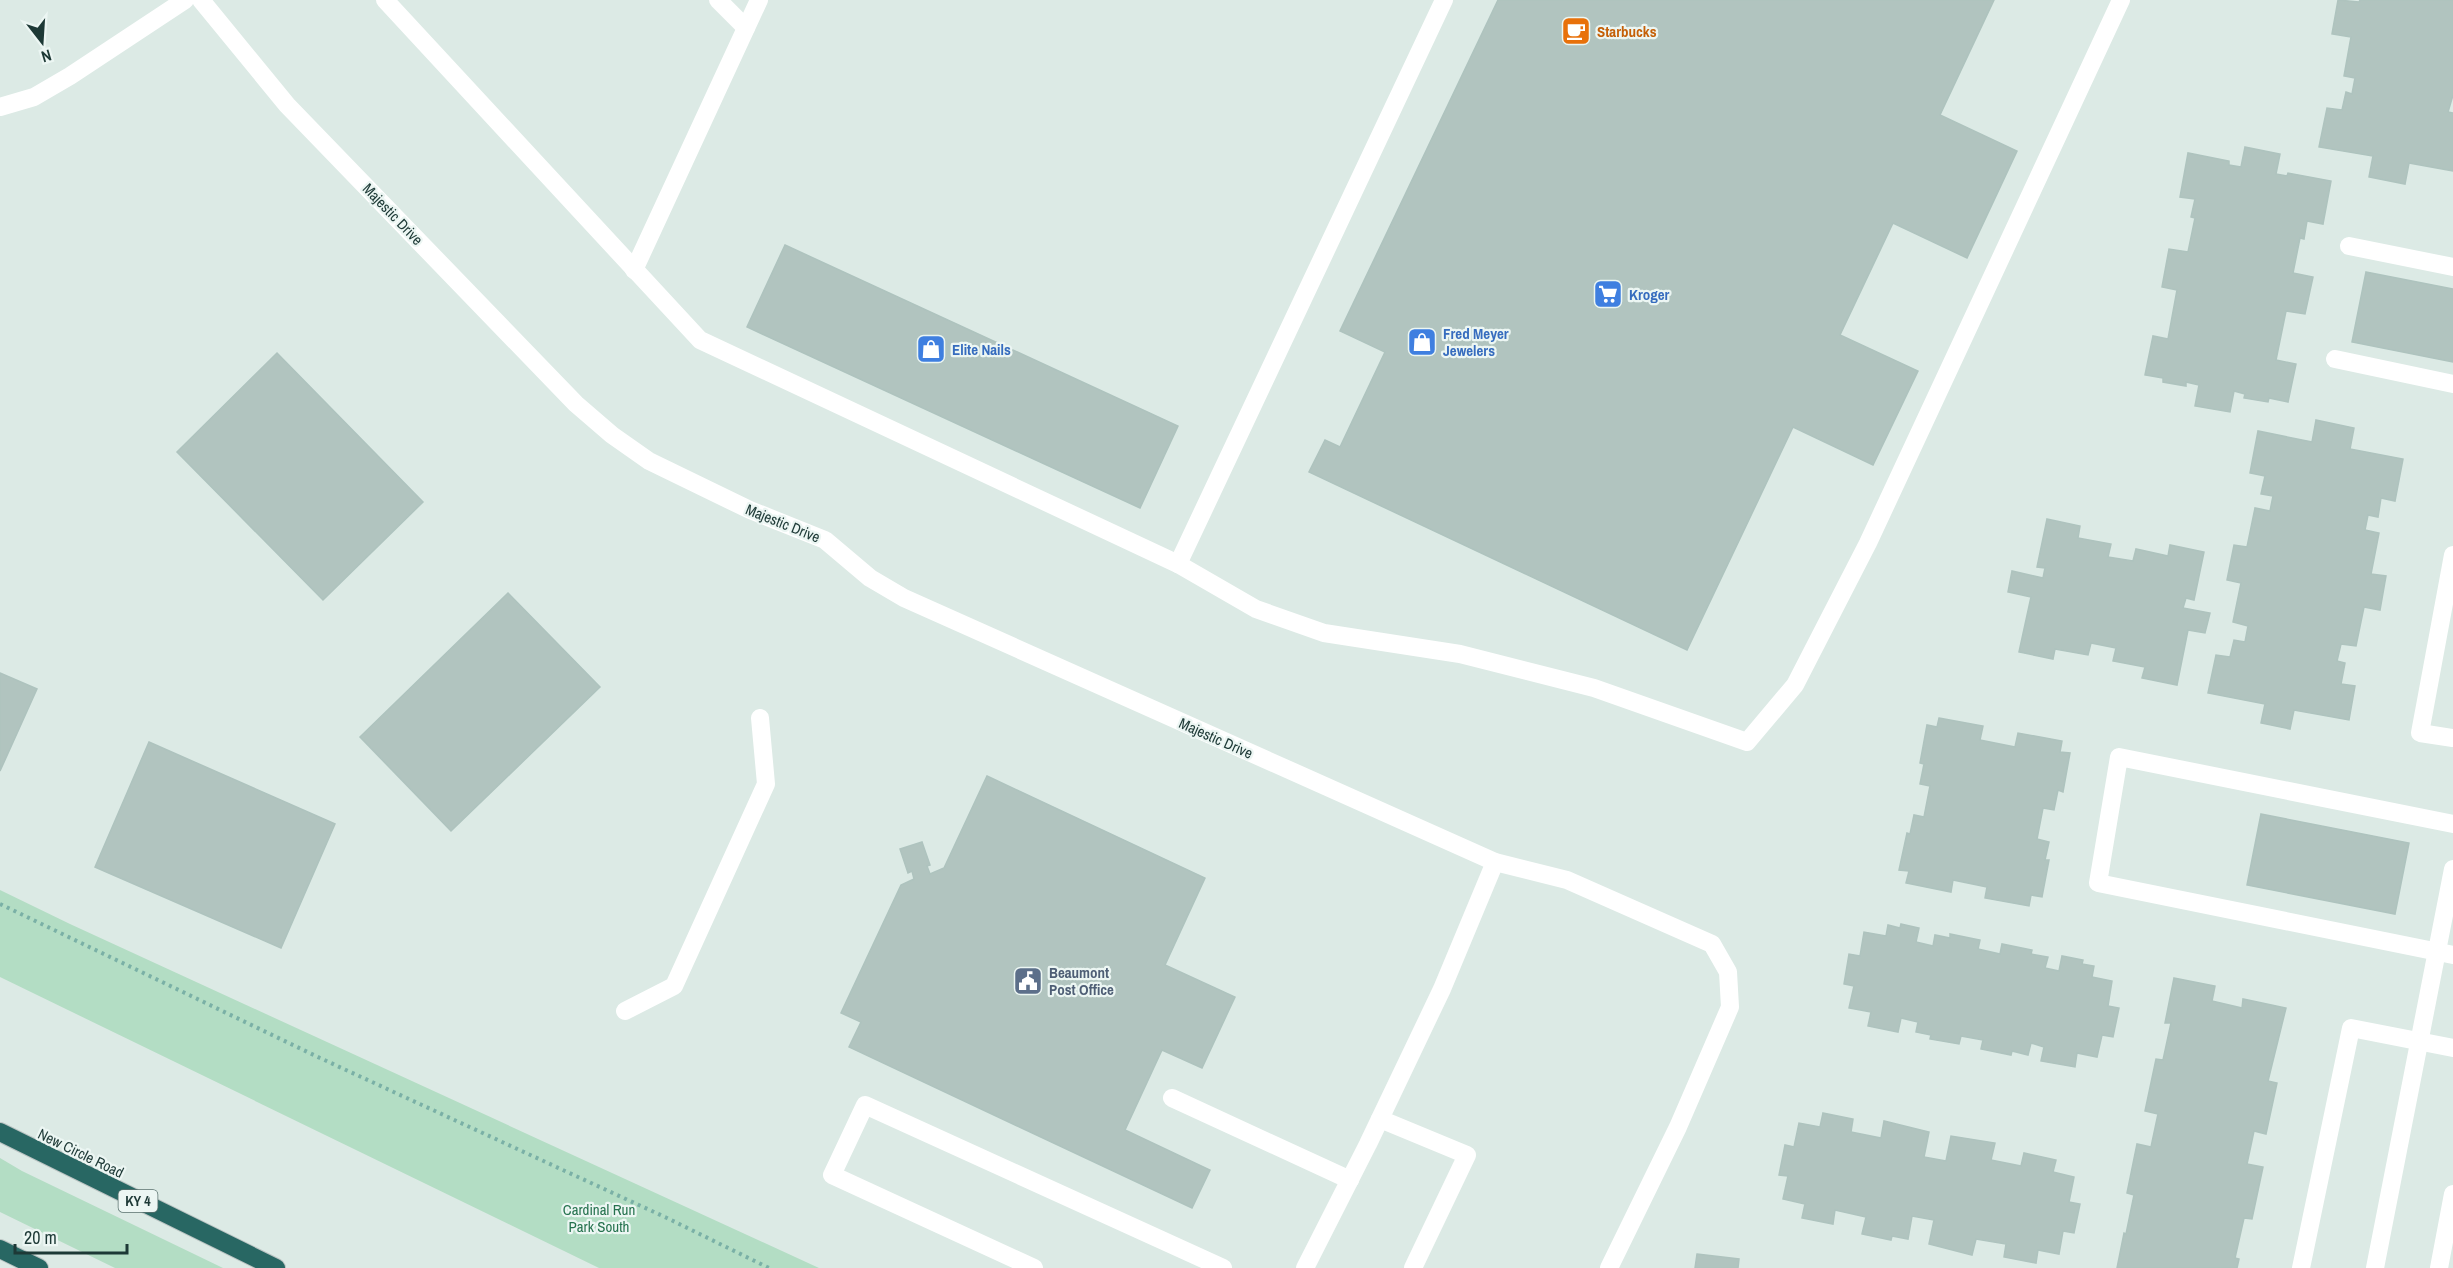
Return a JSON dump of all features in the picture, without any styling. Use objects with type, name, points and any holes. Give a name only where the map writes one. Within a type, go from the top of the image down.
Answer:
[{"type":"highway","name":"New Circle Road","points":[[0,1132],[276,1268]]},
{"type":"highway","points":[[0,1249],[39,1268]]},
{"type":"street","points":[[0,107],[33,97],[70,76],[185,0]]},
{"type":"street","name":"Majestic Drive","points":[[201,0],[287,105],[576,404],[612,435],[649,460],[750,510],[825,540],[870,578],[904,598],[1495,862],[1567,880],[1712,944],[1728,972],[1730,1007],[1678,1127],[1609,1268]]},
{"type":"street","points":[[385,0],[700,340],[1178,564],[1256,609],[1324,633],[1460,654],[1594,688],[1747,742],[1795,685],[1868,543],[2121,0]]},
{"type":"street","points":[[718,0],[746,28]]},
{"type":"street","points":[[634,270],[759,0]]},
{"type":"street","points":[[1178,564],[1444,0]]},
{"type":"street","points":[[2349,246],[2453,267]]},
{"type":"street","points":[[2335,359],[2453,384]]},
{"type":"street","points":[[2453,555],[2420,733],[2453,738]]},
{"type":"street","points":[[625,1011],[675,986],[766,784],[760,718]]},
{"type":"street","points":[[2445,953],[2098,883],[2119,757],[2453,824]]},
{"type":"street","points":[[1305,1268],[1380,1119],[1442,988],[1495,862]]},
{"type":"street","points":[[2374,1268],[2418,1041],[2445,953],[2453,869]]},
{"type":"street","points":[[2301,1268],[2351,1028],[2453,1048]]},
{"type":"street","points":[[1172,1098],[1350,1180]]},
{"type":"street","points":[[1034,1268],[832,1175],[865,1105],[1223,1268]]},
{"type":"street","points":[[1380,1119],[1467,1155],[1413,1268]]},
{"type":"street","points":[[2439,1268],[2453,1194]]},
{"type":"path","points":[[0,904],[320,1058],[667,1218],[769,1268]]},
{"type":"green space","name":"Cardinal Run Park South","points":[[0,890],[819,1268],[599,1268],[0,977]]},
{"type":"green space","points":[[0,1158],[22,1171],[223,1268],[115,1268],[0,1212]]},
{"type":"building","name":"Kroger","points":[[1498,0],[1994,0],[1940,115],[2017,151],[1967,258],[1893,223],[1840,335],[1918,371],[1873,465],[1793,427],[1687,650],[1309,472],[1325,440],[1340,447],[1385,352],[1340,331]]},
{"type":"building","points":[[2338,0],[2359,2],[2360,0],[2453,0],[2453,95],[2448,112],[2453,113],[2453,171],[2409,163],[2405,184],[2369,177],[2373,156],[2319,147],[2327,108],[2342,110],[2346,92],[2352,94],[2355,78],[2344,76],[2351,37],[2332,34]]},
{"type":"building","points":[[2245,147],[2280,154],[2276,174],[2287,176],[2288,173],[2331,181],[2323,224],[2307,221],[2304,239],[2300,238],[2293,273],[2313,277],[2305,314],[2286,311],[2276,360],[2296,364],[2288,402],[2269,398],[2268,402],[2244,398],[2245,394],[2234,391],[2230,412],[2195,406],[2199,385],[2186,382],[2186,386],[2163,382],[2163,378],[2145,375],[2153,336],[2168,339],[2177,290],[2162,287],[2169,249],[2188,252],[2195,218],[2191,217],[2195,199],[2180,197],[2188,153],[2229,161],[2229,165],[2241,167]]},
{"type":"building","points":[[785,245],[1178,426],[1140,508],[747,327]]},
{"type":"building","points":[[2366,272],[2453,289],[2453,362],[2352,342]]},
{"type":"building","points":[[277,353],[423,502],[323,600],[177,452]]},
{"type":"building","points":[[2316,420],[2354,428],[2350,449],[2403,459],[2395,501],[2381,498],[2378,517],[2368,515],[2365,530],[2379,533],[2371,574],[2386,576],[2380,610],[2364,607],[2356,646],[2341,644],[2337,661],[2345,663],[2341,684],[2355,686],[2349,720],[2294,710],[2290,729],[2261,723],[2265,704],[2208,693],[2216,655],[2230,657],[2234,640],[2245,642],[2248,626],[2233,622],[2241,583],[2227,580],[2234,545],[2247,547],[2255,508],[2270,511],[2273,496],[2261,494],[2265,476],[2250,473],[2258,431],[2312,442]]},
{"type":"building","points":[[2047,519],[2080,526],[2078,538],[2111,544],[2108,557],[2133,561],[2136,549],[2168,556],[2170,545],[2204,552],[2194,600],[2186,598],[2183,608],[2210,613],[2205,633],[2188,630],[2177,685],[2142,678],[2145,667],[2113,661],[2116,648],[2091,643],[2088,655],[2055,649],[2053,659],[2019,652],[2031,597],[2008,592],[2012,571],[2043,578],[2045,568],[2037,567]]},
{"type":"building","points":[[508,593],[600,687],[451,831],[360,737]]},
{"type":"building","points":[[0,673],[37,689],[0,771]]},
{"type":"building","points":[[1939,718],[1983,726],[1980,740],[2015,747],[2018,733],[2062,741],[2060,752],[2070,753],[2063,792],[2058,790],[2054,810],[2043,808],[2037,839],[2049,842],[2045,860],[2049,860],[2042,897],[2031,895],[2029,906],[1985,898],[1987,887],[1953,880],[1951,892],[1906,883],[1909,871],[1899,870],[1907,833],[1910,834],[1914,815],[1924,817],[1930,786],[1920,784],[1924,764],[1920,763],[1927,725],[1937,727]]},
{"type":"building","points":[[149,742],[335,824],[281,948],[95,867]]},
{"type":"building","name":"Beaumont Post Office","points":[[987,776],[1205,878],[1165,965],[1235,997],[1202,1068],[1162,1050],[1125,1130],[1210,1170],[1192,1208],[849,1047],[861,1022],[841,1013],[901,885],[914,879],[912,871],[908,873],[900,849],[922,842],[930,865],[927,866],[930,874],[944,868]]},
{"type":"building","points":[[2261,814],[2409,843],[2395,914],[2247,885]]},
{"type":"building","points":[[1901,924],[1919,928],[1916,942],[1933,946],[1935,935],[1950,938],[1950,934],[1980,940],[1978,949],[2000,954],[2002,944],[2032,950],[2031,954],[2048,957],[2045,968],[2059,971],[2062,956],[2083,960],[2082,964],[2094,966],[2092,977],[2112,981],[2108,1006],[2119,1008],[2113,1037],[2102,1035],[2097,1057],[2077,1053],[2075,1067],[2041,1061],[2044,1047],[2031,1043],[2028,1055],[2012,1051],[2011,1055],[1981,1049],[1983,1040],[1961,1036],[1959,1044],[1930,1039],[1931,1035],[1916,1032],[1918,1022],[1901,1018],[1898,1032],[1868,1026],[1871,1012],[1849,1008],[1854,986],[1844,984],[1849,954],[1860,956],[1864,932],[1886,936],[1888,925],[1900,928]]},
{"type":"building","points":[[2174,978],[2215,986],[2212,1001],[2242,1008],[2243,999],[2286,1008],[2268,1081],[2277,1083],[2266,1134],[2254,1131],[2247,1164],[2263,1167],[2252,1219],[2244,1218],[2235,1258],[2239,1259],[2237,1268],[2117,1268],[2134,1195],[2127,1193],[2137,1144],[2151,1147],[2158,1114],[2145,1111],[2156,1059],[2163,1060],[2171,1023],[2165,1023]]},
{"type":"building","points":[[1823,1113],[1853,1119],[1851,1132],[1881,1138],[1884,1121],[1929,1132],[1924,1157],[1946,1161],[1951,1136],[1995,1143],[1991,1160],[2021,1166],[2024,1153],[2056,1160],[2053,1172],[2074,1177],[2069,1202],[2080,1204],[2074,1233],[2063,1231],[2059,1254],[2038,1250],[2036,1263],[2004,1257],[2006,1244],[1976,1239],[1972,1255],[1929,1244],[1934,1220],[1912,1216],[1908,1239],[1892,1236],[1891,1240],[1862,1234],[1866,1217],[1835,1210],[1833,1224],[1802,1218],[1805,1204],[1783,1199],[1788,1176],[1779,1175],[1785,1145],[1794,1147],[1799,1123],[1820,1127]]},
{"type":"building","points":[[1697,1254],[1739,1259],[1738,1268],[1695,1268]]},
{"type":"place","name":"Starbucks","points":[[1576,31]]},
{"type":"place","name":"Kroger","points":[[1608,294]]},
{"type":"place","name":"Fred Meyer Jewelers","points":[[1422,342]]},
{"type":"place","name":"Elite Nails","points":[[931,349]]},
{"type":"place","name":"Beaumont Post Office","points":[[1028,981]]}]
